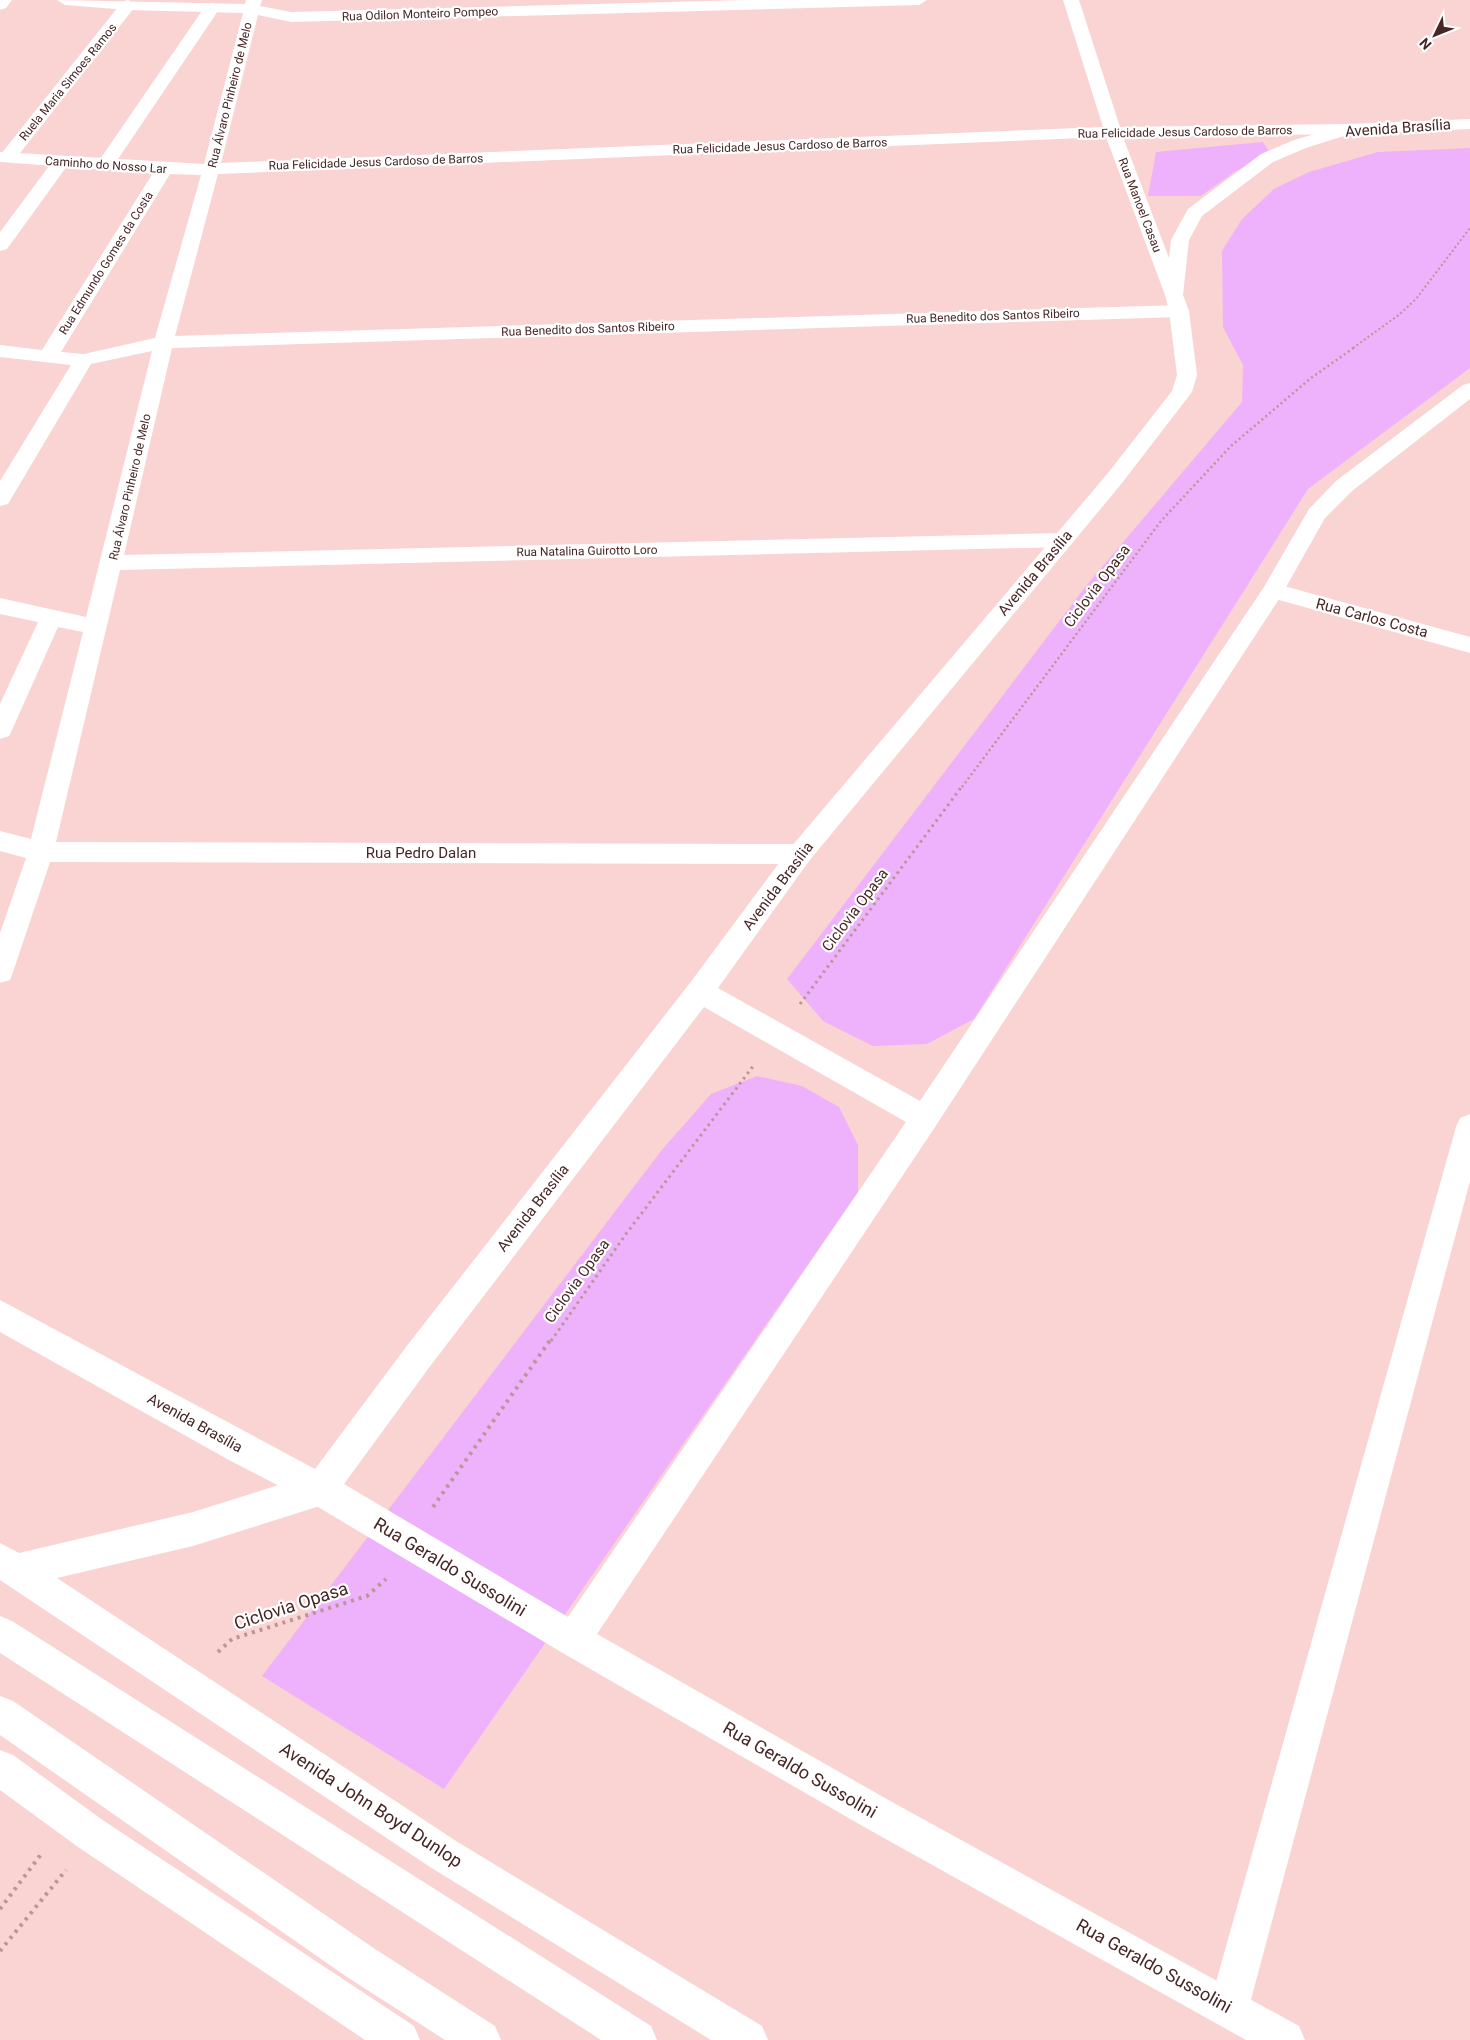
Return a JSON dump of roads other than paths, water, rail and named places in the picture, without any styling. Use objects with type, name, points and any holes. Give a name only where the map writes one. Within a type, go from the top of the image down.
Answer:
[{"type":"street","points":[[0,5],[4,0]]},
{"type":"street","name":"Rua Odilon Monteiro Pompeo","points":[[65,0],[128,6],[212,8],[253,4],[292,17],[919,0]]},
{"type":"street","name":"Rua Manoel Casau","points":[[1071,0],[1113,132],[1176,303]]},
{"type":"street","name":"Rua Álvaro Pinheiro de Melo","points":[[0,972],[41,852],[164,342],[253,4]]},
{"type":"street","name":"Ruela Maria Simoes Ramos","points":[[3,158],[128,6]]},
{"type":"street","points":[[105,165],[212,8]]},
{"type":"street","name":"Avenida Brasília","points":[[0,1315],[320,1490],[423,1350],[700,991],[800,854],[1063,540],[1158,425],[1182,392],[1187,375],[1176,303],[1180,240],[1194,213],[1214,196],[1267,158],[1350,129],[1470,124]]},
{"type":"street","name":"Rua Felicidade Jesus Cardoso de Barros","points":[[211,169],[1113,132],[1350,129]]},
{"type":"street","name":"Caminho do Nosso Lar","points":[[3,158],[164,169],[211,169]]},
{"type":"street","points":[[0,245],[61,162]]},
{"type":"street","name":"Rua Edmundo Gomes da Costa","points":[[48,356],[164,169]]},
{"type":"street","name":"Rua Benedito dos Santos Ribeiro","points":[[0,350],[84,360],[164,342],[1176,303]]},
{"type":"street","points":[[0,499],[84,360]]},
{"type":"street","points":[[573,1640],[925,1118],[1273,591],[1317,514],[1344,486],[1470,390]]},
{"type":"street","name":"Rua Natalina Guirotto Loro","points":[[112,563],[1063,540]]},
{"type":"street","name":"Rua Carlos Costa","points":[[1273,591],[1470,645]]},
{"type":"street","points":[[0,606],[95,627]]},
{"type":"street","points":[[0,730],[5,706],[51,618]]},
{"type":"street","name":"Rua Pedro Dalan","points":[[0,841],[41,852],[800,854]]},
{"type":"street","points":[[700,991],[925,1118]]},
{"type":"street","points":[[1229,2007],[1470,1127]]},
{"type":"street","points":[[9,1565],[194,1529],[320,1490]]},
{"type":"street","name":"Rua Geraldo Sussolini","points":[[320,1490],[573,1640],[879,1815],[1286,2040]]},
{"type":"street","name":"Avenida John Boyd Dunlop","points":[[9,1565],[443,1854],[748,2040]]},
{"type":"street","points":[[0,1634],[637,2040]]},
{"type":"street","points":[[0,1714],[361,1963],[481,2040]]},
{"type":"street","points":[[0,1768],[68,1818],[400,2040]]}]
